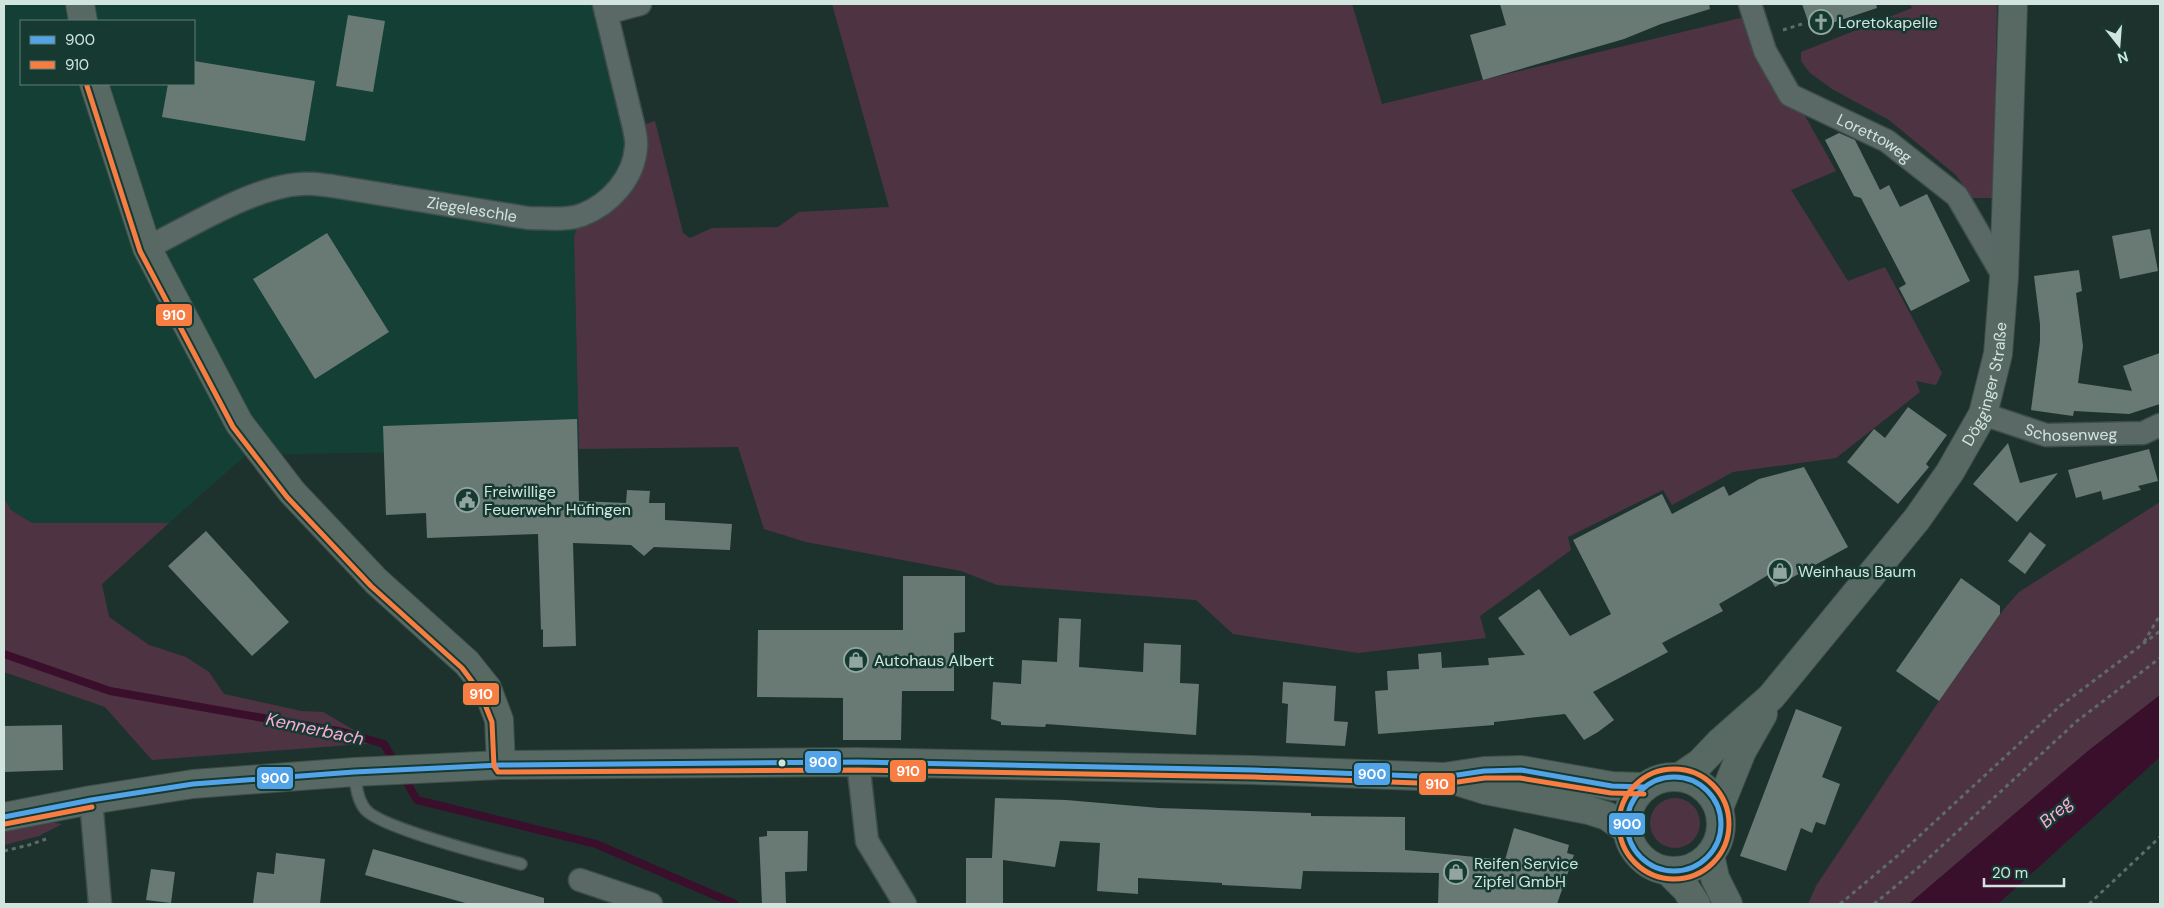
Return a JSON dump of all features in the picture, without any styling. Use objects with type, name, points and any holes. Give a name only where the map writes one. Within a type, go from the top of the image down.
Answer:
[{"type":"main road","points":[[80,4],[83,20]]},
{"type":"main road","name":"Dögginger Straße","points":[[1681,776],[1700,763],[1772,697],[1917,519],[1950,472],[1983,414],[1998,354],[2004,277],[2013,4]]},
{"type":"main road","points":[[94,85],[147,248],[239,423],[292,492],[376,581],[467,663],[487,688],[498,720],[501,765]]},
{"type":"main road","name":"Dögginger Straße","points":[[1719,808],[1742,751],[1772,697]]},
{"type":"main road","points":[[4,817],[91,800],[193,784],[363,772],[501,765],[858,762],[1244,770],[1444,777],[1484,771],[1521,770],[1612,786],[1644,787]]},
{"type":"main road","points":[[1681,776],[1704,787],[1713,796],[1719,808],[1722,827],[1719,840],[1710,856],[1693,867],[1668,871],[1655,867],[1644,860],[1636,851],[1627,830],[1628,814],[1632,802],[1644,787],[1662,778],[1681,776]]},
{"type":"main road","points":[[1444,777],[1485,790],[1588,810],[1607,816],[1627,830]]},
{"type":"main road","points":[[1710,856],[1715,878],[1728,904]]},
{"type":"main road","points":[[1668,871],[1686,889],[1696,904]]},
{"type":"street","name":"Ziegeleschle","points":[[147,248],[249,197],[277,188],[301,184],[332,186],[528,218],[555,219],[581,216],[605,203],[622,186],[632,166],[636,146],[634,128],[605,8],[640,4]]},
{"type":"street","name":"Lorettoweg","points":[[1750,4],[1765,51],[1790,95],[1887,141],[1957,196],[2004,277]]},
{"type":"street","name":"Schosenweg","points":[[1983,414],[2046,435],[2144,433],[2160,425]]},
{"type":"street","points":[[858,762],[867,841],[906,904]]},
{"type":"street","points":[[91,800],[100,904]]},
{"type":"street","points":[[580,880],[651,904]]},
{"type":"lane","points":[[363,772],[357,791],[365,810],[385,822],[462,848],[521,864]]},
{"type":"path","points":[[2142,645],[2160,615]]},
{"type":"path","points":[[1840,904],[1902,852],[2060,706],[2160,631]]},
{"type":"path","points":[[1874,904],[1919,867],[2077,721],[2160,658]]},
{"type":"path","points":[[2089,904],[2158,839],[2160,844]]},
{"type":"shaded area","points":[[4,4],[640,4],[607,13],[636,146],[574,237],[579,449],[246,455],[169,523],[32,523],[11,510],[4,498]]},
{"type":"shaded area","points":[[832,4],[1352,4],[1382,104],[1749,16],[1836,171],[1791,190],[1848,281],[1885,267],[1942,373],[1936,385],[1916,381],[1920,392],[1836,458],[1733,472],[1672,505],[1663,490],[1568,537],[1571,550],[1480,616],[1486,638],[1358,653],[1233,634],[1196,600],[997,585],[961,571],[806,542],[764,529],[738,447],[579,449],[574,237],[581,215],[622,186],[634,128],[655,121],[683,233],[690,238],[712,228],[778,227],[799,212],[889,207]]},
{"type":"shaded area","points":[[1910,4],[1997,4],[1993,198],[1972,198],[1956,175],[1889,120],[1832,89],[1810,73],[1801,61],[1801,52],[1912,8]]},
{"type":"shaded area","points":[[4,498],[11,510],[32,523],[169,523],[102,584],[109,617],[149,645],[186,657],[209,672],[224,694],[301,711],[323,712],[376,743],[152,760],[105,707],[4,672]]},
{"type":"shaded area","points":[[2160,502],[2160,695],[2088,751],[1909,904],[1808,904],[1816,886],[1939,701],[2004,609],[2019,592]]},
{"type":"shaded area","points":[[1675,798],[1684,800],[1695,809],[1700,823],[1698,832],[1689,843],[1675,848],[1666,846],[1655,837],[1650,823],[1652,814],[1661,803]]},
{"type":"shaded area","points":[[49,822],[62,824],[39,836],[4,845],[4,831]]},
{"type":"water","name":"Breg","points":[[2160,695],[2160,757],[1998,904],[1909,904],[2088,751]]},
{"type":"building","points":[[1500,4],[1709,4],[1710,9],[1661,24],[1624,39],[1483,80],[1470,35],[1506,25]]},
{"type":"building","name":"Loretokapelle","points":[[1802,4],[1876,4],[1877,8],[1811,30]]},
{"type":"building","points":[[348,15],[385,21],[373,92],[336,86]]},
{"type":"building","points":[[195,61],[315,81],[305,141],[162,117],[168,85],[195,85]]},
{"type":"building","points":[[1839,133],[1855,140],[1880,190],[1889,185],[1900,207],[1927,194],[1970,281],[1911,311],[1899,288],[1906,284],[1861,198],[1854,196],[1825,140]]},
{"type":"building","points":[[2150,229],[2158,271],[2120,279],[2112,236]]},
{"type":"building","points":[[327,233],[389,332],[315,379],[253,279]]},
{"type":"building","points":[[2079,270],[2082,291],[2076,293],[2083,346],[2078,383],[2132,391],[2123,366],[2160,353],[2160,404],[2129,414],[2074,411],[2073,416],[2031,410],[2040,341],[2040,324],[2034,276]]},
{"type":"building","points":[[1908,407],[1947,435],[1926,464],[1929,467],[1898,504],[1847,462],[1874,429],[1885,438]]},
{"type":"building","points":[[577,419],[579,501],[626,503],[627,490],[650,491],[649,503],[665,503],[665,520],[732,524],[730,550],[654,547],[644,556],[631,545],[573,543],[576,646],[543,647],[538,534],[427,538],[426,513],[386,515],[383,426]]},
{"type":"building","points":[[2008,443],[2020,483],[2058,473],[2017,522],[1973,484]]},
{"type":"building","points":[[2149,449],[2158,481],[2138,486],[2141,490],[2103,500],[2101,491],[2076,498],[2068,470]]},
{"type":"building","points":[[1804,467],[1848,547],[1775,587],[1768,575],[1719,604],[1723,611],[1662,643],[1668,652],[1593,692],[1614,720],[1598,732],[1584,740],[1565,714],[1494,722],[1494,725],[1378,734],[1375,691],[1388,690],[1387,671],[1419,669],[1418,654],[1441,652],[1442,668],[1489,665],[1488,658],[1525,655],[1498,618],[1539,589],[1570,636],[1611,614],[1573,540],[1662,494],[1672,514],[1724,486],[1729,496],[1759,479]]},
{"type":"building","points":[[206,531],[289,622],[252,656],[168,566]]},
{"type":"building","points":[[2030,532],[2046,545],[2025,574],[2008,561]]},
{"type":"building","name":"Autohaus Albert","points":[[903,576],[965,576],[965,632],[954,633],[954,691],[902,691],[901,740],[843,740],[843,698],[757,697],[758,630],[903,630]]},
{"type":"building","points":[[1961,578],[2000,606],[2000,614],[1939,701],[1896,671]]},
{"type":"building","points":[[1059,618],[1081,619],[1079,667],[1143,672],[1144,643],[1181,645],[1180,683],[1199,684],[1196,735],[1046,724],[1045,727],[1001,725],[1001,722],[991,719],[993,682],[1021,684],[1022,660],[1057,662]]},
{"type":"building","points":[[1283,682],[1336,686],[1334,721],[1348,722],[1345,746],[1286,743],[1288,704],[1282,703]]},
{"type":"building","points":[[1796,709],[1842,727],[1822,777],[1840,784],[1825,825],[1816,822],[1812,833],[1801,828],[1786,871],[1740,856]]},
{"type":"building","points":[[62,725],[63,770],[4,772],[4,726]]},
{"type":"building","points":[[995,798],[1066,800],[1159,808],[1311,813],[1311,816],[1405,817],[1405,850],[1505,860],[1514,828],[1569,845],[1567,853],[1574,855],[1557,904],[1438,904],[1439,873],[1303,871],[1301,889],[1138,878],[1138,894],[1097,891],[1100,843],[1060,841],[1055,867],[1003,860],[1003,904],[966,904],[966,858],[992,858]]},
{"type":"building","points":[[767,831],[808,831],[807,871],[785,872],[786,904],[762,904],[759,837],[767,836]]},
{"type":"building","points":[[373,849],[544,898],[544,904],[469,904],[365,875]]},
{"type":"building","points":[[276,853],[325,859],[320,904],[253,904],[257,872],[274,874]]},
{"type":"building","points":[[151,869],[175,872],[171,903],[146,900]]},
{"type":"waterway","name":"Kennerbach","points":[[4,654],[110,691],[343,732],[384,744],[396,765]]},
{"type":"waterway","name":"Kennerbach","points":[[402,774],[417,800],[596,844],[735,904]]},
{"type":"transit line","name":"910","points":[[87,86],[140,251],[233,427],[287,497],[371,586],[462,668],[480,692],[492,722],[494,766],[498,772],[858,770],[1254,777],[1444,784],[1485,778],[1520,778],[1611,793],[1644,794]]},
{"type":"transit line","name":"900","points":[[4,817],[91,800],[193,784],[354,772],[501,765],[858,762],[1254,770],[1444,777],[1484,771],[1521,770],[1612,786],[1644,787]]},
{"type":"transit line","name":"910","points":[[1674,769],[1685,770],[1695,774],[1713,785],[1724,803],[1728,813],[1729,824],[1728,835],[1724,845],[1713,863],[1695,874],[1685,878],[1674,879],[1663,878],[1653,874],[1635,863],[1624,845],[1620,835],[1619,824],[1620,813],[1624,803],[1635,785],[1653,774],[1663,770],[1674,769]]},
{"type":"transit line","name":"900","points":[[1674,777],[1692,780],[1707,791],[1718,806],[1721,824],[1718,842],[1707,857],[1692,868],[1674,871],[1656,868],[1641,857],[1630,842],[1627,824],[1630,806],[1641,791],[1656,780],[1674,777]]},
{"type":"transit line","name":"910","points":[[5,824],[92,807]]},
{"type":"place","name":"Loretokapelle","points":[[1821,22]]},
{"type":"place","name":"Freiwillige Feuerwehr Hüfingen","points":[[467,500]]},
{"type":"place","name":"Weinhaus Baum","points":[[1780,571]]},
{"type":"place","name":"Autohaus Albert","points":[[856,660]]},
{"type":"place","name":"Reifen Service Zipfel GmbH","points":[[1456,872]]}]
